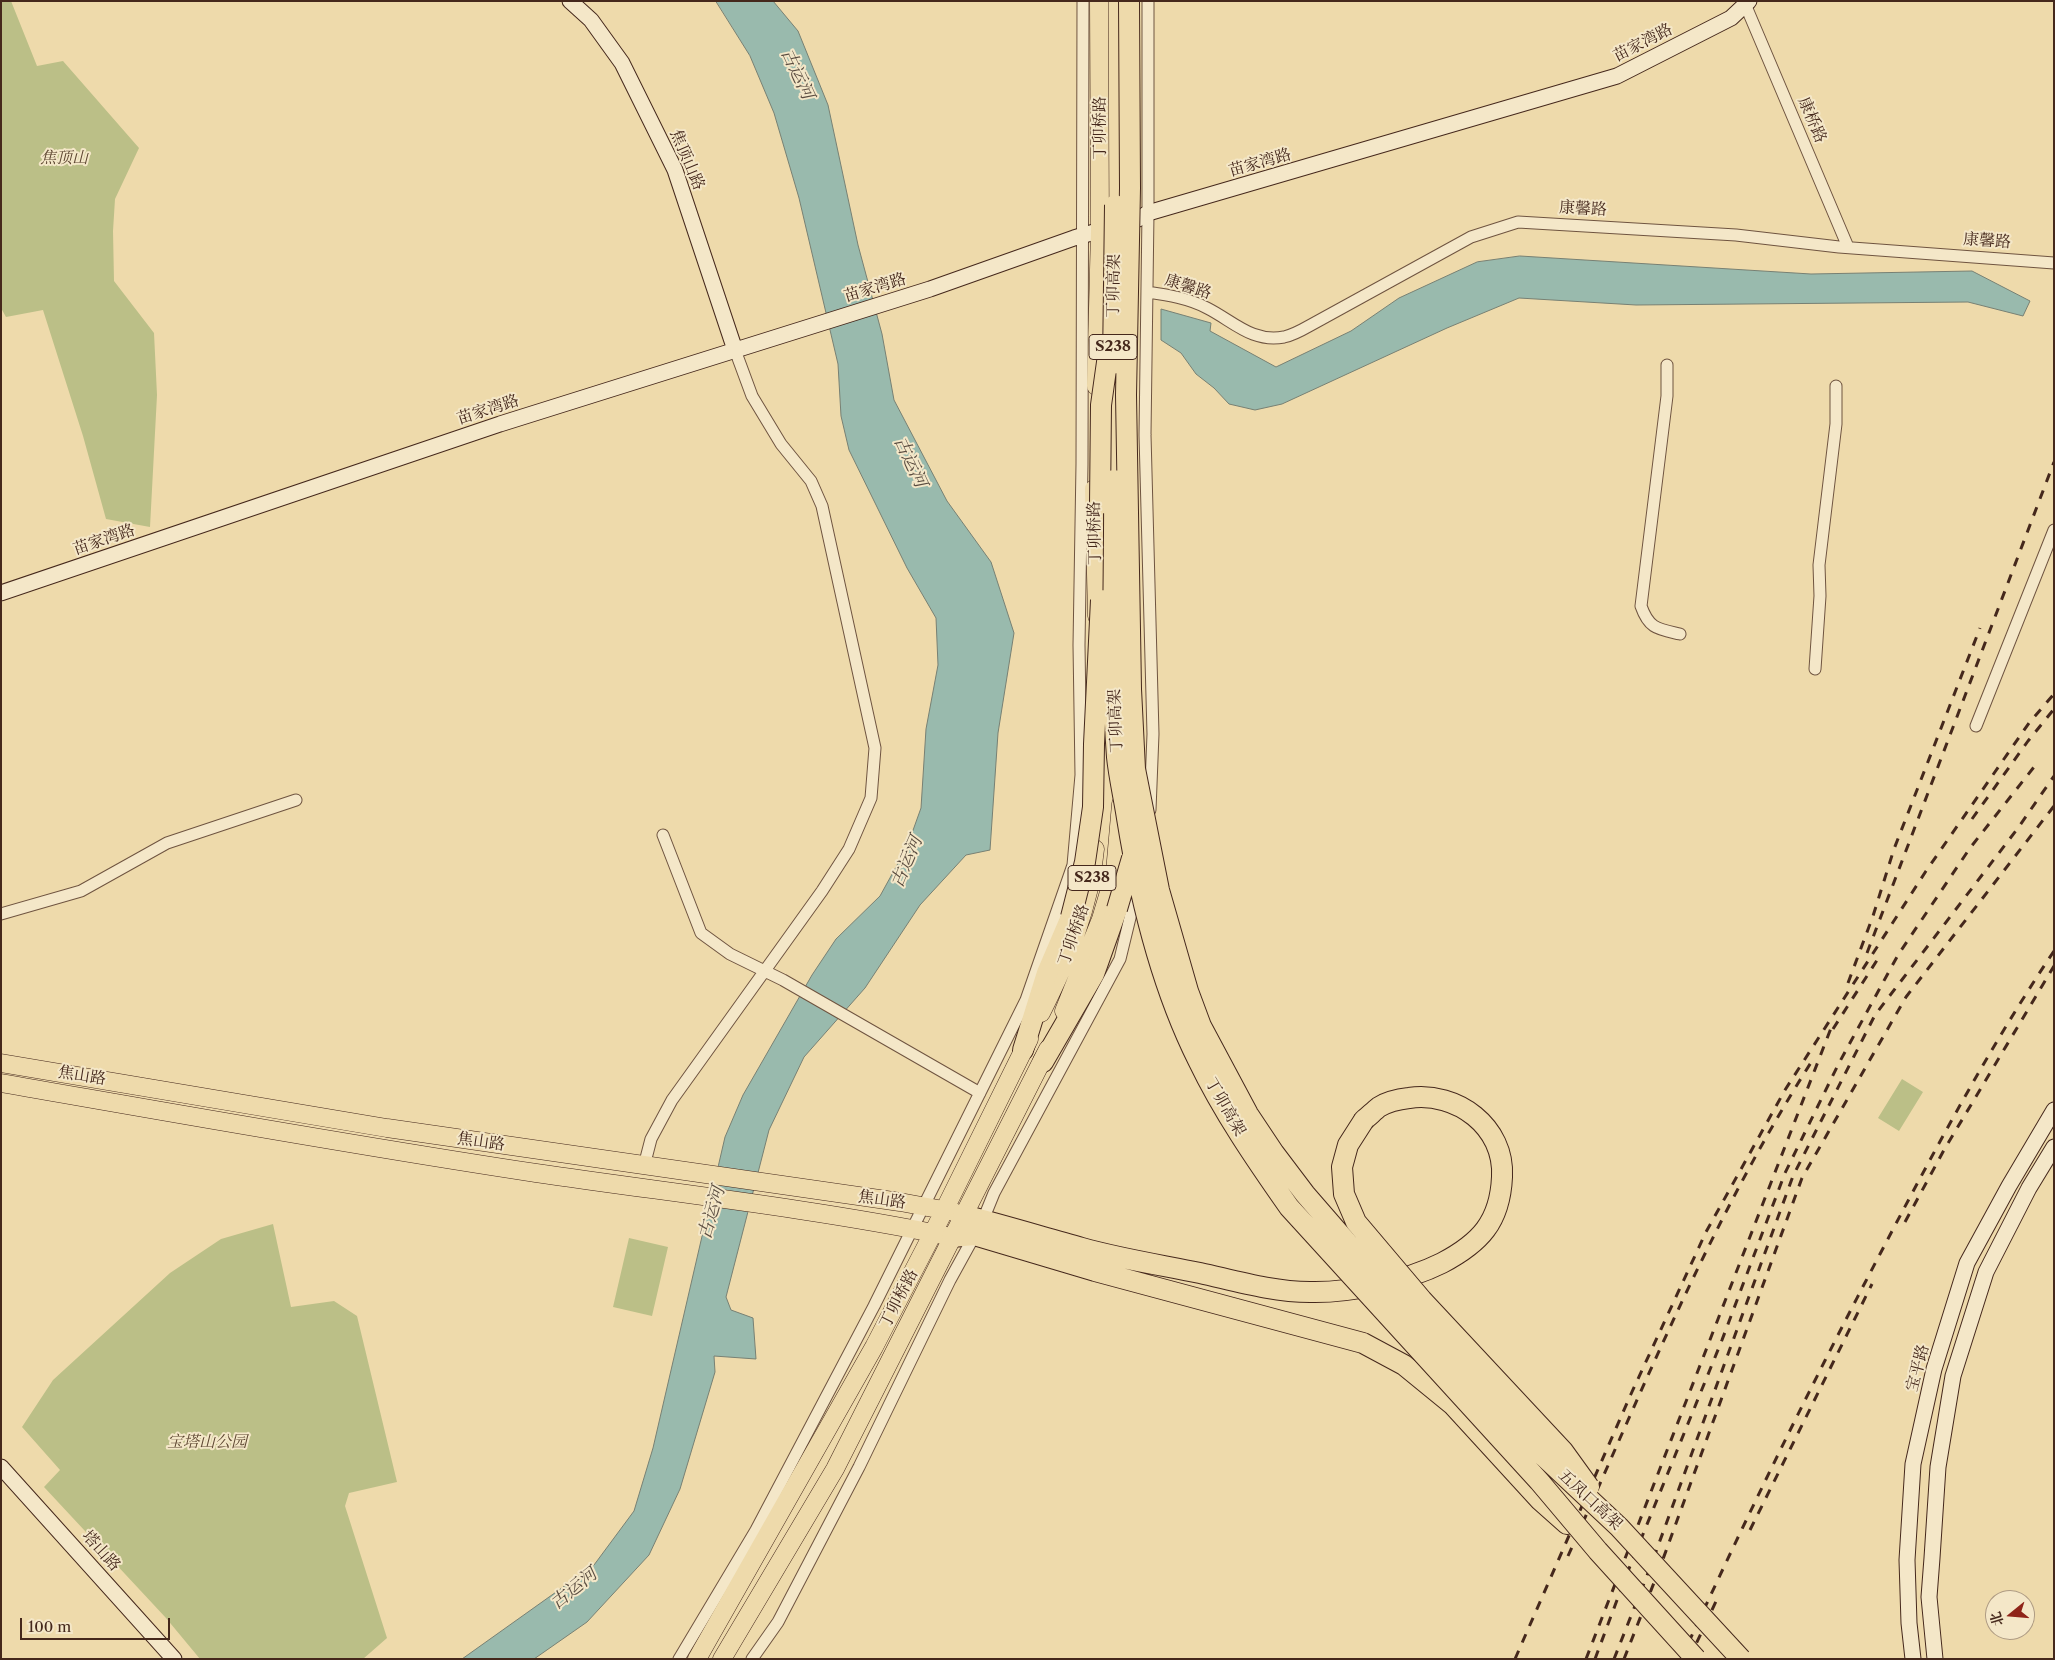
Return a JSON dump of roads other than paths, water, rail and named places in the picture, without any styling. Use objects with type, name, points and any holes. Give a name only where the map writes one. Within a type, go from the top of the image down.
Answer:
[{"type":"highway","name":"丁卯高架","points":[[1115,1],[1116,187],[1113,314],[1123,690]]},
{"type":"highway","name":"丁卯高架","points":[[1129,1],[1130,188],[1123,690],[1117,758],[1134,866],[1169,987],[1182,1024],[1198,1060],[1257,1162],[1289,1207],[1429,1347]]},
{"type":"highway","points":[[1043,1062],[1094,974],[1117,909],[1133,854],[1146,788],[1140,542],[1139,410],[1141,283],[1130,188]]},
{"type":"highway","points":[[1023,1050],[1047,973],[1070,917],[1085,862],[1092,807],[1101,612],[1101,406],[1113,314]]},
{"type":"highway","points":[[942,1235],[978,1227],[1270,1288],[1310,1292],[1369,1285],[1418,1273],[1460,1253],[1480,1238],[1494,1217],[1502,1193],[1503,1167],[1496,1143],[1483,1122],[1467,1109],[1444,1100],[1420,1096],[1400,1099],[1380,1106],[1364,1120],[1348,1145],[1342,1167],[1344,1194],[1356,1222],[1422,1300],[1563,1451],[1618,1526]]},
{"type":"highway","points":[[953,1212],[978,1227],[1095,1271],[1363,1343],[1404,1365],[1453,1405],[1540,1500],[1598,1551]]},
{"type":"highway","name":"五凤口高架","points":[[1429,1347],[1618,1526],[1740,1655]]},
{"type":"highway","name":"五凤口高架","points":[[1429,1347],[1598,1551],[1696,1659]]},
{"type":"main road","name":"丁卯桥路","points":[[722,1659],[835,1470],[953,1212],[1023,1050],[1060,974],[1080,925],[1092,878],[1099,786],[1094,471],[1100,231],[1099,1]]},
{"type":"main road","name":"丁卯桥路","points":[[953,1212],[1043,1062],[1089,952],[1101,919],[1114,872],[1121,796],[1143,216],[1134,166],[1138,49],[1137,1]]},
{"type":"main road","name":"焦山路","points":[[1,1063],[387,1128],[923,1206],[953,1212]]},
{"type":"main road","name":"焦山路","points":[[1,1083],[517,1170],[780,1207],[942,1235]]},
{"type":"main road","name":"丁卯桥路","points":[[698,1659],[874,1347],[942,1235]]},
{"type":"street","name":"焦顶山路","points":[[570,1],[590,20],[622,63],[676,170],[735,350]]},
{"type":"street","points":[[679,1659],[756,1530],[874,1306],[980,1093],[1026,1000],[1073,865],[1081,775],[1079,646],[1082,464],[1083,1]]},
{"type":"street","points":[[752,1659],[782,1614],[859,1466],[994,1193],[1120,959],[1148,838],[1153,734],[1145,444],[1147,292],[1143,216],[1148,1]]},
{"type":"street","name":"苗家湾路","points":[[1,593],[500,424],[930,289],[1082,235],[1617,76],[1731,18],[1747,3]]},
{"type":"street","name":"康桥路","points":[[1747,3],[1848,247]]},
{"type":"street","name":"康馨路","points":[[1147,292],[1182,299],[1200,305],[1244,332],[1265,338],[1285,337],[1352,303],[1471,237],[1518,222],[1736,234],[1848,247],[2054,263]]},
{"type":"street","points":[[644,1166],[651,1139],[672,1100],[822,891],[849,849],[871,798],[875,748],[822,506],[811,481],[781,444],[752,396],[735,350]]},
{"type":"street","points":[[1667,365],[1667,396],[1641,606],[1646,620],[1655,628],[1680,634]]},
{"type":"street","points":[[1815,669],[1820,596],[1819,565],[1836,424],[1836,386]]},
{"type":"street","points":[[1976,726],[2054,530]]},
{"type":"street","points":[[1,914],[81,890],[167,843],[296,800]]},
{"type":"street","points":[[664,835],[700,933],[730,954],[812,997],[980,1093]]},
{"type":"street","name":"宝平路","points":[[1913,1659],[1909,1623],[1908,1560],[1913,1464],[1934,1369],[1967,1263],[2009,1186],[2054,1110]]},
{"type":"street","points":[[1935,1659],[1930,1597],[1932,1558],[1938,1467],[1953,1376],[1986,1272],[2029,1188],[2054,1147]]},
{"type":"street","name":"塔山路","points":[[1,1467],[174,1659]]},
{"type":"water","name":"古运河","points":[[716,1],[773,1],[798,31],[828,105],[858,245],[882,334],[894,400],[947,501],[991,562],[1014,633],[998,733],[990,850],[966,855],[920,905],[865,988],[804,1057],[769,1130],[726,1297],[731,1310],[753,1318],[756,1359],[714,1356],[715,1372],[680,1489],[649,1555],[587,1622],[534,1659],[462,1659],[594,1565],[634,1511],[653,1448],[725,1137],[743,1095],[812,975],[836,939],[880,896],[907,847],[921,808],[926,729],[938,665],[936,618],[907,568],[849,450],[841,416],[838,364],[799,198],[774,113],[750,56]]},
{"type":"water","points":[[1520,256],[1811,274],[1972,271],[2030,301],[2023,316],[1968,302],[1636,305],[1519,298],[1447,328],[1282,404],[1255,410],[1229,404],[1214,388],[1196,374],[1181,353],[1161,340],[1161,309],[1211,323],[1210,331],[1276,367],[1351,331],[1399,298],[1477,262]]},
{"type":"railway","points":[[1867,953],[2054,462]]},
{"type":"railway","points":[[1848,983],[1873,916],[1894,849],[1980,628]]},
{"type":"railway","points":[[1515,1659],[1631,1394],[1706,1232],[1785,1090],[1926,871],[2029,723],[2054,694]]},
{"type":"railway","points":[[1972,819],[2028,741],[2054,709]]},
{"type":"railway","points":[[1595,1659],[1626,1576],[1722,1340],[1785,1173],[1839,1063],[1898,955],[1970,848],[2034,767]]},
{"type":"railway","points":[[1614,1659],[1650,1568],[1793,1176],[1875,1015],[2018,828],[2054,776]]},
{"type":"railway","points":[[1624,1659],[1659,1570],[1802,1178],[1906,997],[2054,806]]},
{"type":"railway","points":[[1681,1659],[1778,1455],[1900,1215],[1985,1062],[2054,951]]},
{"type":"railway","points":[[1833,1029],[1881,954]]},
{"type":"railway","points":[[1905,1222],[1944,1150],[2054,966]]},
{"type":"railway","points":[[1586,1659],[1833,1023]]},
{"type":"railway","points":[[1568,1556],[1652,1366],[1711,1241],[1776,1120],[1812,1061]]},
{"type":"railway","points":[[1750,1530],[1872,1284]]},
{"type":"railway","points":[[1689,1659],[1719,1595]]},
{"type":"park label","name":"焦顶山","points":[[64,158]]},
{"type":"park label","name":"宝塔山公园","points":[[207,1442]]}]
